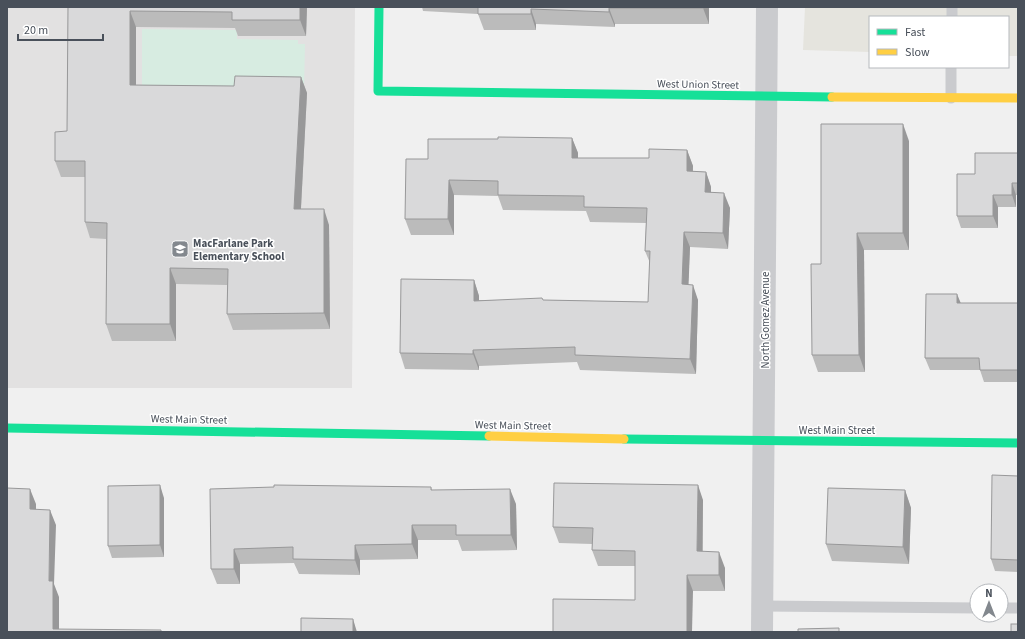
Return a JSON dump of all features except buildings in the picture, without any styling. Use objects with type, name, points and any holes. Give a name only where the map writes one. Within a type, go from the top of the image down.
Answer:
[{"type":"street","name":"West Union Street","points":[[379,7],[378,91],[767,97],[1018,98]]},
{"type":"street","name":"North Gomez Avenue","points":[[762,632],[767,7]]},
{"type":"street","name":"West Main Street","points":[[7,428],[764,441],[1018,443]]},
{"type":"lane","points":[[951,68],[951,98]]},
{"type":"lane","points":[[763,606],[969,608]]},
{"type":"shaded area","name":"MacFarlane Park Elementary School","points":[[7,7],[355,7],[352,388],[7,388]]},
{"type":"shaded area","points":[[805,7],[1018,7],[1018,56],[1009,56],[1009,16],[869,16],[869,52],[803,50]]},
{"type":"green space","points":[[142,29],[237,30],[237,39],[298,40],[298,44],[305,44],[304,91],[237,91],[142,100]]},
{"type":"traffic: fast","points":[[379,7],[378,91],[832,97]]},
{"type":"traffic: fast","points":[[7,428],[489,436]]},
{"type":"traffic: fast","points":[[624,439],[1018,443]]},
{"type":"traffic: slow","points":[[832,97],[1018,98]]},
{"type":"traffic: slow","points":[[489,436],[624,439]]},
{"type":"place","name":"MacFarlane Park Elementary School","points":[[180,249]]}]
